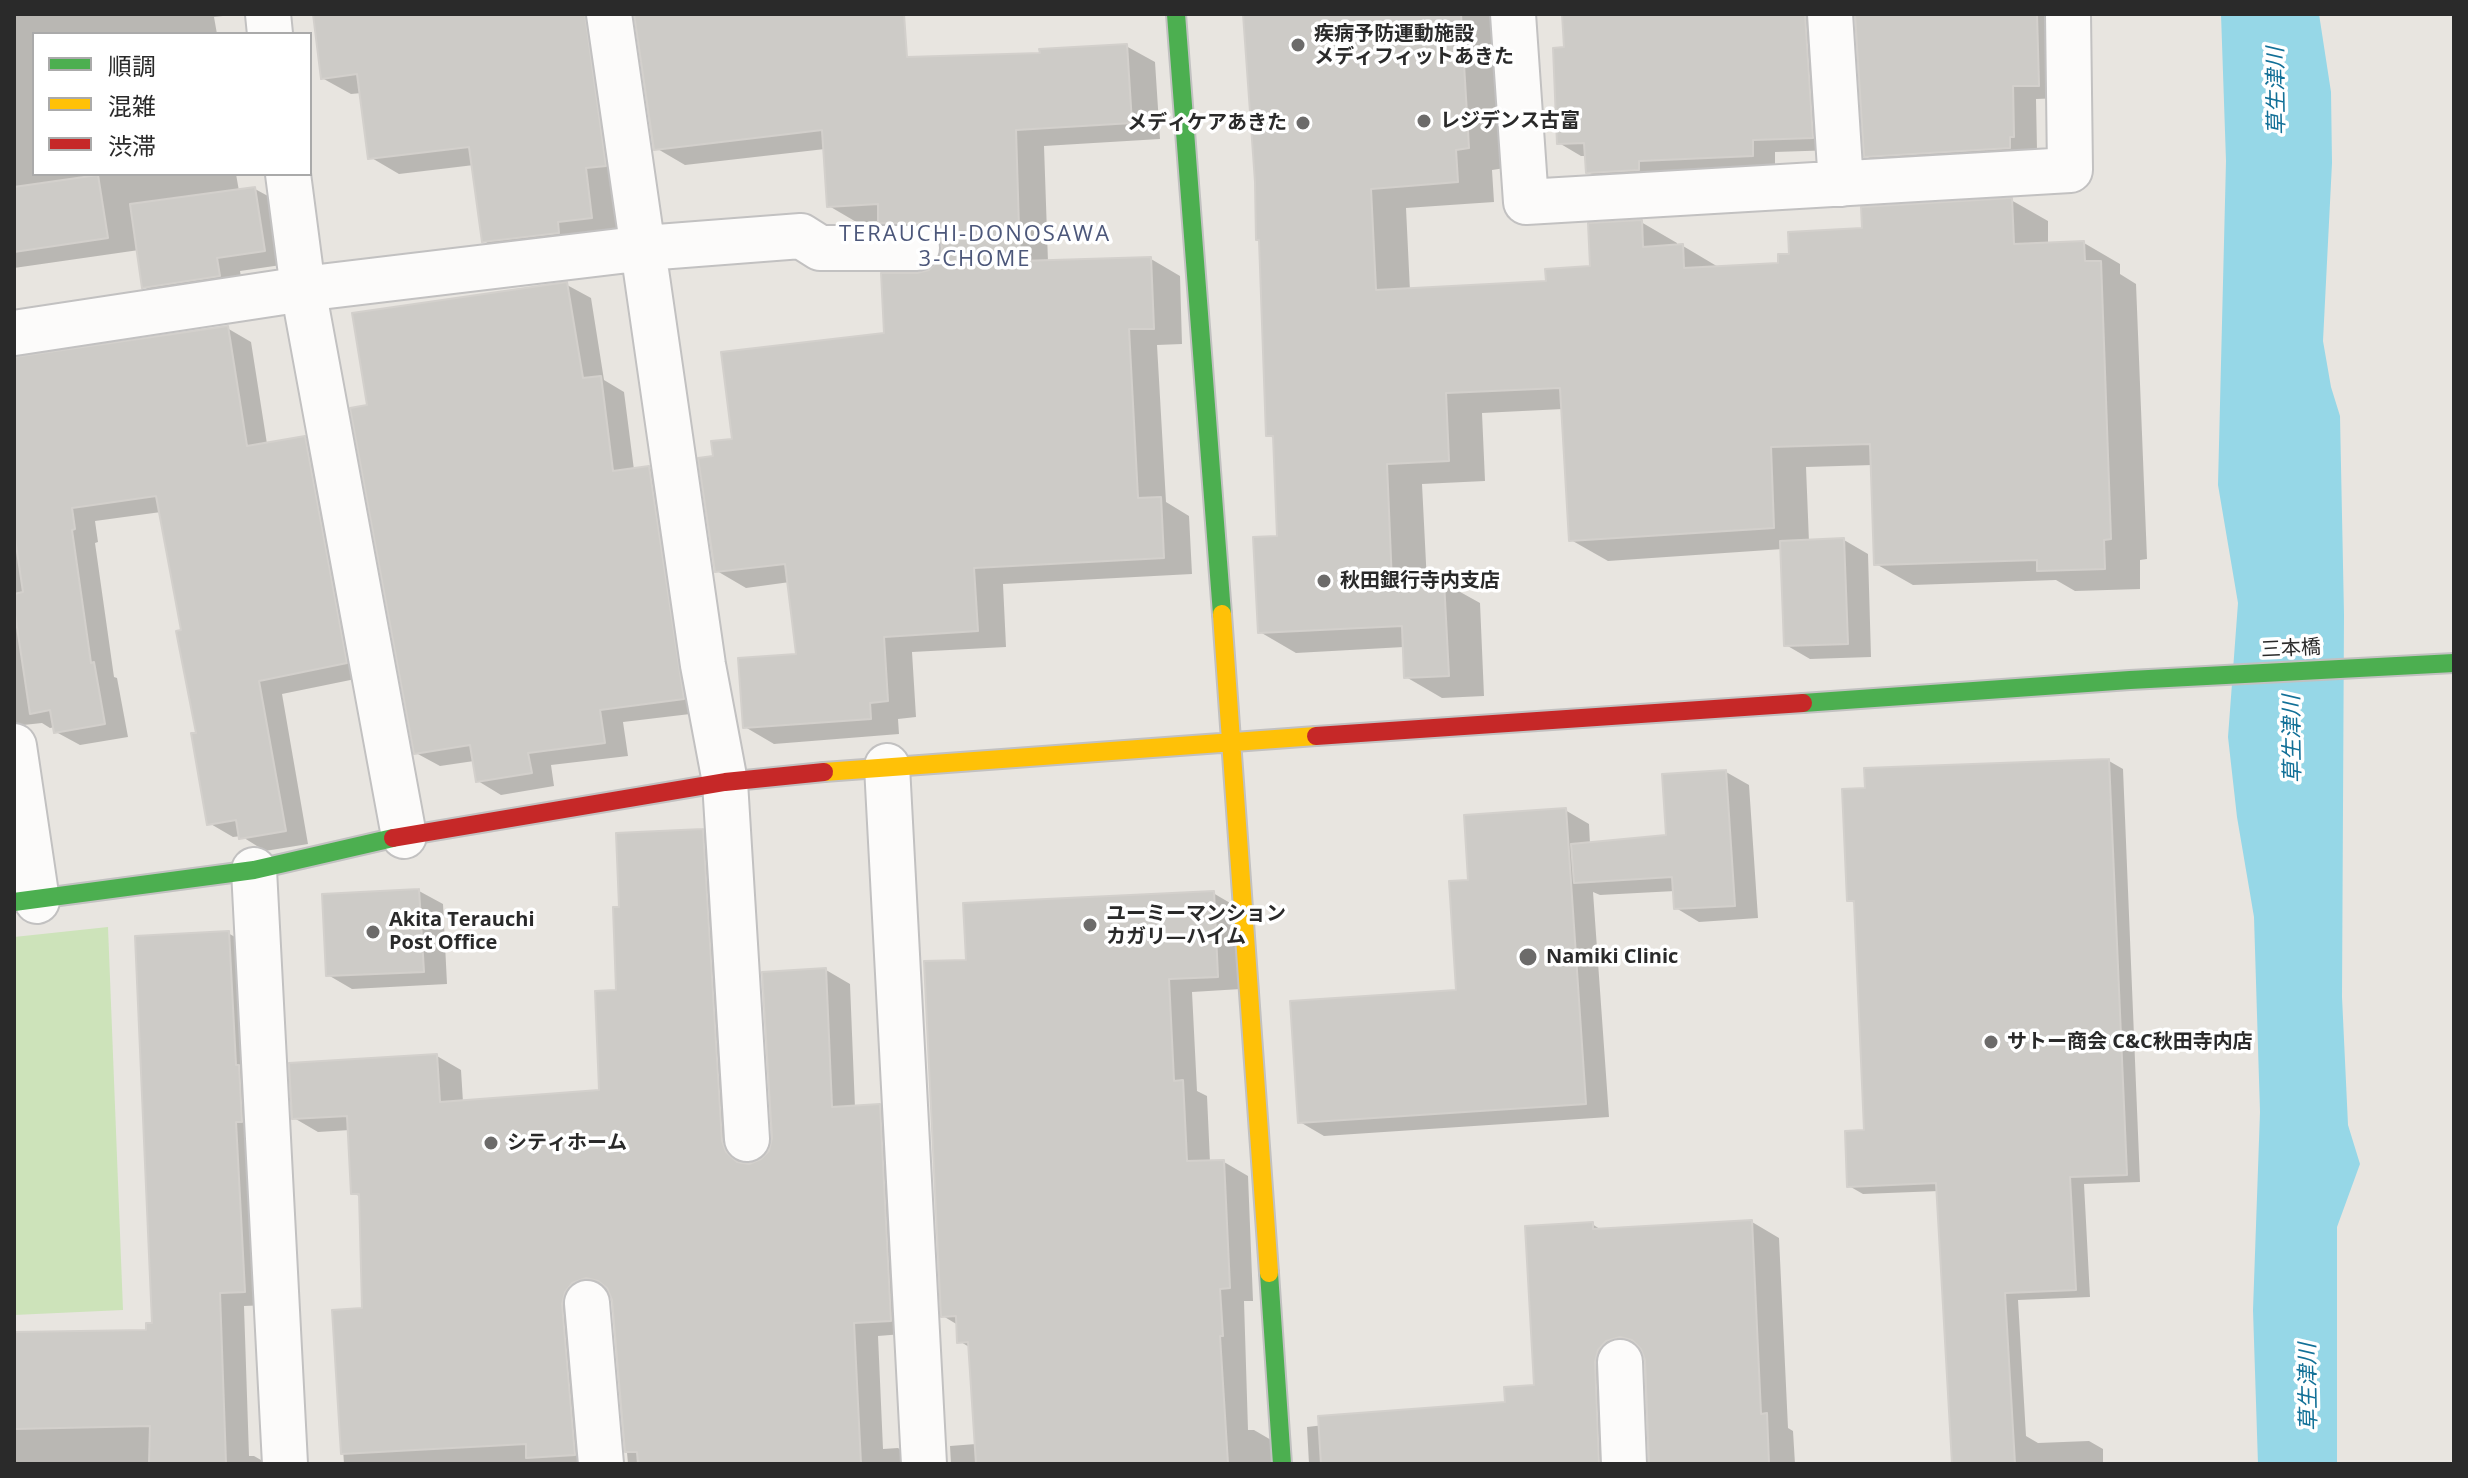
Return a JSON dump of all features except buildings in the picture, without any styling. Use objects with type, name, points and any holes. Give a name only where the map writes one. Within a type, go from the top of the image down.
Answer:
[{"type":"street","points":[[609,14],[703,665],[725,782],[747,1139]]},
{"type":"street","points":[[1176,14],[1232,741],[1282,1464]]},
{"type":"street","points":[[1513,14],[1526,202],[2070,170],[2068,14]]},
{"type":"street","points":[[1830,14],[1841,184]]},
{"type":"street","points":[[288,176],[303,289],[404,836]]},
{"type":"street","points":[[14,333],[303,289],[645,248],[801,236],[820,248],[917,248]]},
{"type":"street","name":"三本橋","points":[[25,901],[254,870],[404,836],[725,782],[887,766],[2130,680],[2454,663]]},
{"type":"street","points":[[14,746],[25,901]]},
{"type":"street","points":[[887,766],[924,1464]]},
{"type":"street","points":[[254,870],[285,1464]]},
{"type":"street","points":[[587,1303],[601,1464]]},
{"type":"street","points":[[1620,1362],[1624,1464]]},
{"type":"green space","points":[[108,927],[123,1310],[14,1315],[14,937]]},
{"type":"water","name":"草生津川","points":[[2221,14],[2319,14],[2331,92],[2332,163],[2323,341],[2340,416],[2344,615],[2342,997],[2348,1125],[2360,1164],[2337,1227],[2337,1464],[2258,1464],[2253,1310],[2260,1112],[2254,917],[2237,817],[2228,737],[2238,603],[2218,485],[2226,161]]},
{"type":"traffic: fast","points":[[1176,14],[1222,614]]},
{"type":"traffic: fast","points":[[1803,703],[2130,680],[2454,663]]},
{"type":"traffic: fast","points":[[14,902],[254,870],[393,838]]},
{"type":"traffic: fast","points":[[1269,1273],[1282,1464]]},
{"type":"traffic: slow","points":[[1222,614],[1269,1273]]},
{"type":"traffic: slow","points":[[824,772],[1316,736]]},
{"type":"traffic: jam","points":[[1316,736],[1803,703]]},
{"type":"traffic: jam","points":[[393,838],[725,782],[824,772]]},
{"type":"place","name":"疾病予防運動施設 メディフィットあきた","points":[[1298,45]]},
{"type":"place","name":"レジデンス古富","points":[[1424,121]]},
{"type":"place","name":"メディケアあきた","points":[[1303,123]]},
{"type":"place","name":"秋田銀行寺内支店","points":[[1324,581]]},
{"type":"place","name":"ユーミーマンション カガリ―ハイム","points":[[1090,925]]},
{"type":"place","name":"Akita Terauchi Post Office","points":[[373,932]]},
{"type":"place","name":"Namiki Clinic","points":[[1528,957]]},
{"type":"place","name":"サトー商会 C&C秋田寺内店","points":[[1991,1042]]},
{"type":"place","name":"シティホーム","points":[[491,1143]]},
{"type":"district","name":"TERAUCHI-DONOSAWA 3-CHOME","points":[[975,248]]}]
